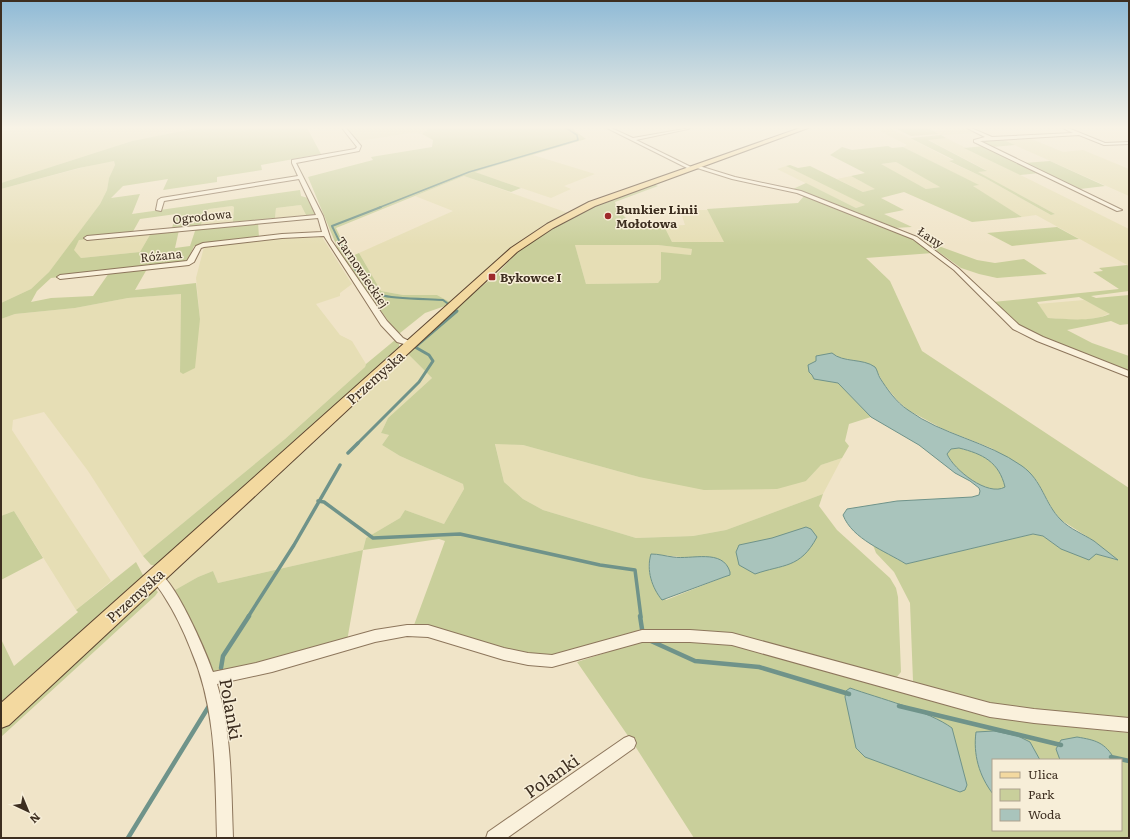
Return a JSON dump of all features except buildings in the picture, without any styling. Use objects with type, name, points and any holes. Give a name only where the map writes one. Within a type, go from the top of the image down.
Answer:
[{"type":"main road","name":"Przemyska","points":[[1,717],[514,250],[567,216],[694,167]]},
{"type":"street","name":"Tarnowieckiej","points":[[297,167],[320,216],[326,234],[384,323],[400,340],[411,344]]},
{"type":"street","name":"Łany","points":[[695,167],[746,181],[799,192],[915,238],[956,269],[1016,327],[1040,339],[1129,374]]},
{"type":"street","points":[[1030,167],[1119,210]]},
{"type":"street","points":[[159,210],[160,198],[302,177]]},
{"type":"street","name":"Ogrodowa","points":[[87,238],[320,216]]},
{"type":"street","name":"Różana","points":[[60,277],[189,263],[192,261],[198,247],[203,245],[282,236],[326,234]]},
{"type":"street","name":"Polanki","points":[[156,576],[167,588],[190,633],[208,679],[214,700],[219,731],[225,838]]},
{"type":"street","points":[[208,679],[230,676],[394,632],[418,630],[434,631],[519,659],[538,661],[552,661],[642,636],[690,636],[732,639],[990,710],[1034,716],[1129,725]]},
{"type":"street","name":"Polanki","points":[[494,838],[630,743]]},
{"type":"shaded area","points":[[1,167],[50,167],[1,183]]},
{"type":"shaded area","points":[[84,167],[114,167],[109,178],[107,190],[100,204],[49,272],[31,289],[1,303],[1,189]]},
{"type":"shaded area","points":[[491,167],[573,167],[595,174],[564,186],[571,189],[551,198],[474,172]]},
{"type":"shaded area","points":[[788,167],[865,205],[856,208],[777,169]]},
{"type":"shaded area","points":[[886,167],[905,167],[941,187],[926,189]]},
{"type":"shaded area","points":[[943,167],[961,167],[985,178],[1051,215],[1055,214],[977,172],[986,170],[981,167],[1005,167],[1129,229],[1129,266],[1036,215],[1022,217],[972,186],[978,185]]},
{"type":"shaded area","points":[[1064,167],[1125,167],[1129,169],[1129,196]]},
{"type":"shaded area","points":[[464,176],[568,213],[521,240],[450,302],[437,295],[403,295],[381,291],[359,253],[453,211],[415,196]]},
{"type":"shaded area","points":[[851,176],[876,189],[863,192],[837,179]]},
{"type":"shaded area","points":[[301,205],[306,215],[275,218],[276,208]]},
{"type":"shaded area","points":[[234,207],[233,222],[201,225],[204,212],[209,209]]},
{"type":"shaded area","points":[[697,210],[708,210],[725,242],[672,242],[664,226],[685,225],[682,216],[698,215]]},
{"type":"shaded area","points":[[151,233],[140,252],[81,258],[73,250],[79,240]]},
{"type":"shaded area","points":[[322,237],[352,284],[340,293],[340,296],[316,304],[340,335],[352,341],[366,364],[365,367],[285,439],[143,556],[88,471],[44,412],[13,420],[12,430],[111,581],[76,610],[14,511],[1,516],[1,319],[15,314],[75,308],[128,298],[181,294],[180,372],[200,319],[196,278],[204,247],[275,239]]},
{"type":"shaded area","points":[[575,245],[658,245],[692,249],[691,255],[662,253],[661,279],[658,283],[586,284]]},
{"type":"shaded area","points":[[1084,300],[1110,313],[1101,317],[1082,320],[1048,318],[1038,304]]},
{"type":"shaded area","points":[[407,353],[432,378],[388,418],[381,433],[389,435],[382,445],[400,456],[463,484],[464,489],[444,524],[405,510],[400,518],[366,538],[363,550],[218,583],[213,571],[198,577],[175,590],[166,576]]},
{"type":"shaded area","points":[[495,443],[523,445],[639,477],[806,481],[821,465],[842,458],[823,494],[726,530],[693,536],[636,538],[543,510],[523,499],[504,482]]},
{"type":"green space","points":[[50,167],[83,167],[1,189],[1,183]]},
{"type":"green space","points":[[114,167],[261,167],[262,170],[217,177],[217,182],[163,190],[168,179],[123,186],[111,198],[140,194],[132,214],[300,190],[301,196],[308,198],[316,214],[306,215],[301,205],[276,208],[275,218],[233,222],[234,207],[232,206],[209,209],[204,212],[201,225],[172,228],[176,214],[140,219],[131,235],[79,240],[74,250],[81,258],[140,252],[151,233],[179,230],[175,248],[190,246],[196,228],[258,222],[259,238],[194,246],[187,262],[51,278],[37,291],[31,302],[51,298],[93,296],[109,273],[147,269],[135,290],[196,283],[200,319],[195,368],[183,374],[180,372],[181,294],[128,298],[75,308],[15,314],[1,319],[1,303],[31,289],[49,272],[100,204],[107,190],[109,178]]},
{"type":"green space","points":[[346,167],[491,167],[475,172],[521,188],[511,192],[464,176],[336,228],[350,257],[359,253],[381,291],[403,295],[437,295],[450,302],[445,306],[425,313],[400,333],[397,333],[340,254],[308,177]]},
{"type":"green space","points":[[788,167],[812,167],[863,192],[875,189],[851,176],[865,173],[854,167],[887,167],[926,189],[941,187],[905,167],[943,167],[979,185],[973,186],[1022,217],[972,222],[904,192],[881,198],[904,210],[884,214],[912,227],[894,228],[793,189],[806,183],[856,208],[865,205]]},
{"type":"green space","points":[[962,167],[980,167],[987,171],[978,172],[1055,214],[1051,215],[985,178]]},
{"type":"green space","points":[[1004,167],[1028,167],[1040,173],[1020,175]]},
{"type":"green space","points":[[1033,167],[1064,167],[1105,186],[1080,189]]},
{"type":"green space","points":[[653,184],[658,186],[615,202],[617,209],[626,218],[619,222],[648,222],[649,226],[664,226],[672,242],[724,242],[707,209],[798,203],[804,196],[901,234],[916,241],[933,253],[866,258],[890,281],[922,351],[1129,488],[1129,721],[995,706],[916,685],[913,681],[910,603],[894,572],[876,553],[873,545],[906,564],[1033,534],[1043,536],[1061,549],[1096,554],[1117,560],[1094,541],[1061,520],[1053,510],[1037,481],[1023,467],[991,448],[943,429],[908,410],[897,400],[884,384],[875,368],[862,362],[836,357],[831,382],[838,383],[871,417],[849,424],[845,441],[849,446],[842,458],[821,465],[806,481],[777,489],[704,490],[639,477],[523,445],[495,444],[504,482],[523,499],[543,510],[636,538],[693,536],[726,530],[823,494],[819,506],[837,530],[890,578],[896,588],[898,597],[901,672],[895,679],[733,633],[654,629],[553,655],[529,656],[479,643],[442,629],[414,625],[445,541],[439,539],[363,550],[366,538],[400,518],[405,510],[444,524],[464,489],[463,484],[400,456],[382,445],[389,435],[381,433],[388,418],[432,378],[407,353],[467,298],[496,275],[522,247],[545,231],[593,207]],"holes":[[[575,245],[658,245],[692,249],[691,255],[661,252],[661,279],[658,283],[586,284]],[[651,554],[721,561],[725,563],[729,575],[666,600],[652,579],[650,573],[649,561]]]},
{"type":"green space","points":[[1057,227],[1079,239],[1012,246],[987,233]]},
{"type":"green space","points":[[933,244],[977,260],[995,263],[1024,259],[1047,274],[997,278],[979,274],[961,268],[929,245]]},
{"type":"green space","points":[[1129,266],[1129,291],[1091,296],[1096,298],[1129,295],[1129,324],[1120,325],[1111,321],[1067,330],[1092,343],[1129,356],[1129,371],[1022,329],[993,302],[1119,289],[1093,272],[1103,271],[1099,268]],"holes":[[[1079,297],[1110,314],[1102,317],[1087,319],[1048,318],[1037,302]]]},
{"type":"green space","points":[[395,340],[399,344],[399,348],[158,566],[151,565],[143,556],[285,439],[365,367],[366,364]]},
{"type":"green space","points":[[959,448],[976,453],[989,460],[999,471],[1006,487],[999,489],[990,488],[981,485],[964,474],[947,454],[951,449]]},
{"type":"green space","points":[[14,511],[43,558],[1,580],[1,516]]},
{"type":"green space","points":[[363,550],[347,641],[227,672],[212,671],[175,590],[198,577],[213,571],[218,583]]},
{"type":"green space","points":[[136,562],[143,575],[143,579],[1,708],[1,639],[14,666],[78,612],[76,610]]},
{"type":"green space","points":[[155,589],[158,592],[155,596],[1,737],[1,726]]},
{"type":"green space","points":[[676,640],[736,644],[827,672],[992,718],[1129,733],[1129,838],[694,838],[635,746],[577,662],[639,642]]},
{"type":"water","points":[[832,353],[842,358],[870,364],[876,368],[880,378],[892,395],[908,410],[921,419],[994,450],[1022,466],[1035,478],[1055,513],[1061,520],[1072,529],[1094,541],[1118,560],[1096,554],[1089,560],[1061,549],[1043,536],[1033,534],[906,564],[861,538],[847,523],[843,515],[847,509],[897,501],[972,497],[979,495],[980,491],[979,488],[970,481],[955,473],[919,445],[871,417],[838,383],[814,379],[809,372],[808,365],[816,361],[816,356]],"holes":[[[959,448],[983,456],[989,460],[999,471],[1005,487],[998,489],[990,488],[981,485],[964,474],[947,454],[951,449]]]},
{"type":"water","points":[[806,527],[811,529],[817,537],[804,555],[790,564],[755,574],[739,565],[736,552],[739,545],[772,538]]},
{"type":"water","points":[[651,554],[680,558],[714,557],[721,560],[726,565],[730,575],[662,600],[655,590],[651,578],[649,566]]},
{"type":"water","points":[[850,688],[903,705],[930,716],[952,728],[967,785],[965,790],[960,792],[865,757],[856,748],[845,697],[846,691]]},
{"type":"water","points":[[994,731],[1018,736],[1030,742],[1039,759],[992,759],[992,793],[984,780],[976,757],[976,732]]},
{"type":"water","points":[[1077,737],[1089,739],[1099,743],[1107,749],[1114,759],[1060,759],[1056,749],[1061,740]]},
{"type":"waterway","points":[[378,208],[469,172],[486,167]]},
{"type":"waterway","points":[[381,207],[332,226],[352,265],[366,283],[382,295],[402,298],[443,300],[447,303]]},
{"type":"waterway","points":[[348,453],[419,382],[433,361],[429,355],[415,347],[457,311]]},
{"type":"waterway","points":[[319,501],[340,465]]},
{"type":"waterway","points":[[248,617],[294,545],[319,501]]},
{"type":"waterway","points":[[319,501],[324,502],[373,538],[460,534],[600,565],[635,570],[641,617]]},
{"type":"waterway","points":[[221,668],[223,656],[249,616]]},
{"type":"waterway","points":[[640,616],[642,629]]},
{"type":"waterway","points":[[651,641],[695,661],[759,667],[849,694]]},
{"type":"waterway","points":[[128,838],[209,706]]},
{"type":"waterway","points":[[899,706],[1061,745]]},
{"type":"waterway","points":[[1111,757],[1120,759]]},
{"type":"waterway","points":[[1122,759],[1129,761]]},
{"type":"place","name":"Bunkier Linii Mołotowa","points":[[608,216]]},
{"type":"place","name":"Bykowce I","points":[[492,277]]}]
